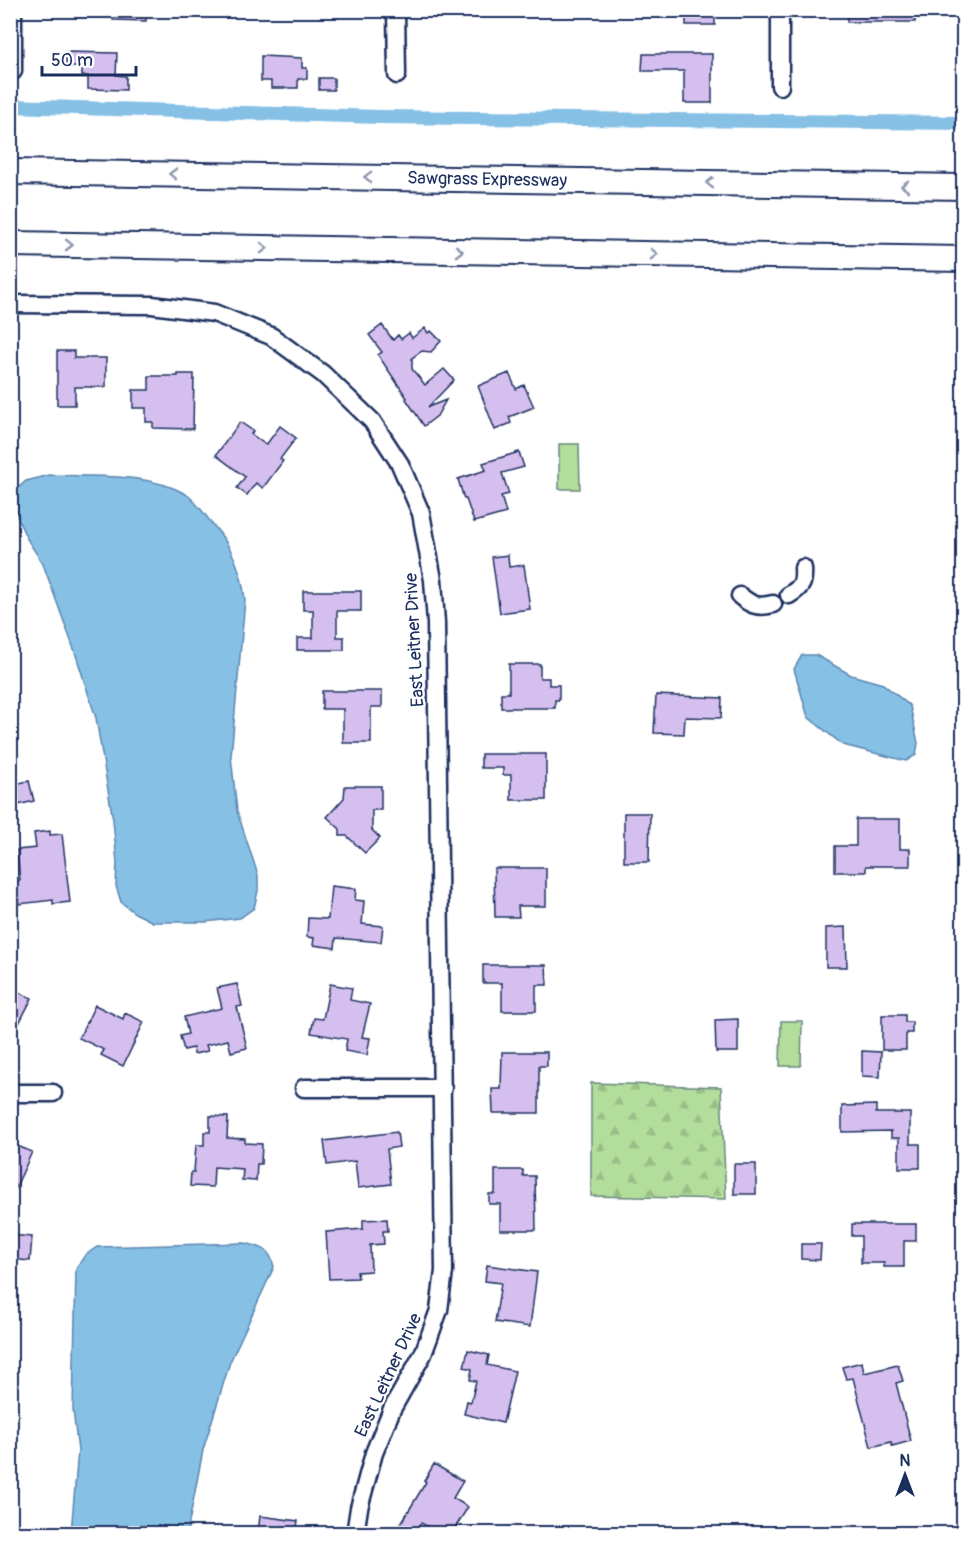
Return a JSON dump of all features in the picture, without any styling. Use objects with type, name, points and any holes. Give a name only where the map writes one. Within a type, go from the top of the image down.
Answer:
[{"type":"highway","name":"Sawgrass Expressway","points":[[10,172],[963,187]]},
{"type":"highway","points":[[10,244],[963,259]]},
{"type":"street","points":[[13,10],[13,71]]},
{"type":"street","points":[[396,10],[397,75]]},
{"type":"street","points":[[780,10],[780,86]]},
{"type":"street","name":"East Leitner Drive","points":[[10,304],[152,305],[214,313],[271,336],[323,374],[372,421],[400,464],[421,513],[434,585],[436,623],[444,1271],[439,1310],[423,1354],[392,1409],[374,1453],[359,1508],[355,1533]]},
{"type":"street","points":[[789,595],[800,588],[804,579],[803,568]]},
{"type":"street","points":[[740,596],[750,604],[764,607],[773,604]]},
{"type":"street","points":[[304,1088],[442,1088]]},
{"type":"street","points":[[10,1093],[52,1093]]},
{"type":"green space","points":[[559,444],[579,444],[580,489],[559,489]]},
{"type":"green space","points":[[781,1021],[802,1021],[801,1066],[780,1066]]},
{"type":"green space","points":[[591,1083],[721,1087],[726,1199],[591,1196]]},
{"type":"water","points":[[50,475],[120,477],[171,487],[186,494],[197,504],[220,533],[235,560],[245,600],[231,756],[237,811],[258,875],[258,891],[254,908],[240,918],[205,922],[153,922],[135,913],[121,902],[116,886],[117,863],[113,820],[96,718],[43,564],[27,539],[13,502],[17,489],[26,481]]},
{"type":"water","points":[[802,655],[816,655],[851,675],[883,684],[910,706],[918,743],[916,755],[906,761],[843,745],[808,717],[794,669]]},
{"type":"water","points":[[244,1243],[264,1249],[270,1256],[274,1267],[230,1362],[203,1450],[187,1533],[71,1533],[78,1451],[73,1410],[76,1269],[85,1255],[97,1247]]},
{"type":"building","points":[[113,10],[146,10],[146,21],[113,20]]},
{"type":"building","points":[[686,10],[715,10],[715,25],[686,25]]},
{"type":"building","points":[[847,10],[915,10],[915,22],[847,22]]},
{"type":"building","points":[[66,52],[117,53],[116,75],[126,76],[126,90],[88,89],[88,76],[82,76],[82,67],[66,67]]},
{"type":"building","points":[[643,54],[712,54],[712,103],[684,103],[684,71],[642,71]]},
{"type":"building","points":[[261,56],[302,58],[302,68],[307,68],[307,79],[298,79],[298,88],[271,88],[271,81],[261,81]]},
{"type":"building","points":[[319,78],[334,78],[334,90],[319,90]]},
{"type":"building","points":[[382,325],[393,340],[398,335],[401,339],[409,333],[412,338],[425,328],[428,333],[431,331],[441,341],[431,352],[422,351],[412,358],[412,369],[425,385],[444,369],[454,380],[428,407],[446,400],[437,416],[424,426],[378,355],[382,352],[369,335]]},
{"type":"building","points":[[57,351],[74,351],[74,358],[106,358],[106,387],[75,387],[75,405],[57,405]]},
{"type":"building","points":[[509,373],[516,389],[524,385],[534,407],[509,417],[511,423],[495,430],[478,386]]},
{"type":"building","points":[[178,374],[194,374],[193,429],[153,428],[153,422],[146,422],[146,408],[133,408],[133,390],[149,390],[149,376],[178,376]]},
{"type":"building","points":[[240,422],[253,431],[251,434],[266,445],[280,426],[296,438],[280,459],[283,461],[263,488],[256,483],[247,495],[237,488],[245,477],[216,455]]},
{"type":"building","points":[[519,452],[524,467],[502,473],[509,494],[501,496],[506,513],[474,522],[458,479],[486,470],[483,463]]},
{"type":"building","points":[[508,555],[509,567],[524,565],[530,609],[500,613],[492,557]]},
{"type":"building","points":[[303,591],[361,591],[361,611],[337,611],[337,637],[344,637],[344,650],[297,650],[297,638],[313,638],[313,610],[303,610]]},
{"type":"building","points":[[509,664],[540,664],[540,678],[549,678],[549,685],[559,685],[559,700],[555,700],[555,708],[501,708],[501,693],[509,693]]},
{"type":"building","points":[[322,691],[382,691],[382,707],[371,707],[371,743],[343,743],[343,709],[322,709]]},
{"type":"building","points":[[656,695],[722,698],[721,718],[685,717],[684,734],[654,733]]},
{"type":"building","points":[[481,754],[546,754],[546,800],[511,800],[511,775],[503,775],[503,768],[481,768]]},
{"type":"building","points":[[29,781],[34,801],[14,806],[13,801],[10,801],[10,785]]},
{"type":"building","points":[[345,786],[381,786],[381,810],[372,810],[372,830],[380,838],[365,853],[347,836],[340,836],[340,829],[327,817],[344,798]]},
{"type":"building","points":[[624,813],[650,813],[649,862],[624,862]]},
{"type":"building","points":[[856,819],[900,819],[900,849],[910,849],[910,866],[866,866],[866,872],[835,872],[835,846],[856,846]]},
{"type":"building","points":[[50,831],[50,835],[62,834],[70,902],[53,904],[53,900],[19,904],[16,882],[20,881],[17,850],[36,848],[34,833]]},
{"type":"building","points":[[494,868],[546,868],[546,906],[518,906],[519,917],[495,917]]},
{"type":"building","points":[[331,886],[356,889],[355,900],[364,901],[362,924],[383,926],[381,942],[336,938],[335,948],[313,945],[314,938],[307,937],[308,918],[328,919]]},
{"type":"building","points":[[846,927],[847,967],[826,967],[826,928]]},
{"type":"building","points":[[483,965],[546,965],[547,985],[536,985],[536,1011],[502,1011],[502,983],[483,983]]},
{"type":"building","points":[[237,984],[242,1006],[237,1007],[247,1048],[231,1052],[228,1040],[206,1045],[208,1051],[194,1054],[193,1048],[184,1050],[180,1036],[188,1034],[184,1017],[222,1008],[217,988]]},
{"type":"building","points":[[330,984],[352,988],[350,1000],[370,1004],[362,1037],[370,1038],[367,1055],[345,1051],[347,1039],[311,1033],[314,1018],[323,1019]]},
{"type":"building","points":[[18,992],[32,998],[10,1041],[10,998],[14,1000]]},
{"type":"building","points":[[95,1005],[123,1019],[125,1013],[144,1022],[123,1066],[101,1055],[104,1050],[79,1038]]},
{"type":"building","points":[[882,1015],[905,1015],[905,1022],[912,1022],[912,1033],[906,1033],[906,1050],[882,1050]]},
{"type":"building","points":[[738,1019],[738,1052],[716,1052],[715,1020]]},
{"type":"building","points":[[862,1051],[881,1052],[880,1077],[862,1076]]},
{"type":"building","points":[[502,1052],[547,1052],[547,1066],[539,1066],[539,1113],[493,1113],[492,1089],[501,1089]]},
{"type":"building","points":[[876,1105],[876,1113],[910,1113],[910,1144],[920,1144],[920,1168],[899,1168],[899,1138],[891,1138],[891,1131],[842,1132],[842,1106]]},
{"type":"building","points":[[210,1116],[228,1117],[227,1138],[245,1139],[245,1143],[262,1144],[261,1164],[257,1164],[256,1181],[242,1180],[243,1169],[214,1167],[213,1187],[190,1186],[191,1172],[194,1172],[196,1145],[204,1145],[204,1132],[210,1132]]},
{"type":"building","points":[[397,1132],[399,1147],[387,1149],[391,1184],[358,1188],[355,1161],[327,1165],[324,1141]]},
{"type":"building","points":[[10,1143],[32,1152],[10,1200]]},
{"type":"building","points":[[734,1164],[756,1164],[756,1194],[734,1194]]},
{"type":"building","points":[[495,1170],[523,1170],[523,1176],[535,1176],[536,1230],[500,1230],[500,1204],[489,1204],[489,1194],[495,1194]]},
{"type":"building","points":[[387,1219],[388,1231],[383,1231],[384,1244],[370,1245],[371,1271],[357,1272],[358,1278],[329,1279],[326,1232],[363,1229],[363,1220]]},
{"type":"building","points":[[852,1224],[916,1224],[916,1241],[904,1241],[904,1267],[884,1267],[884,1263],[861,1263],[861,1236],[852,1236]]},
{"type":"building","points":[[10,1235],[32,1237],[30,1261],[10,1259]]},
{"type":"building","points":[[801,1244],[821,1244],[820,1260],[801,1259]]},
{"type":"building","points":[[487,1265],[537,1272],[530,1327],[495,1322],[501,1283],[485,1281]]},
{"type":"building","points":[[468,1350],[489,1355],[487,1365],[515,1371],[503,1423],[464,1414],[467,1401],[471,1402],[476,1381],[470,1380],[472,1369],[464,1367]]},
{"type":"building","points":[[862,1362],[864,1373],[898,1365],[903,1381],[896,1383],[911,1441],[892,1446],[891,1442],[871,1447],[853,1378],[846,1379],[842,1367]]},
{"type":"building","points":[[434,1464],[463,1481],[453,1498],[468,1507],[452,1533],[440,1533],[421,1523],[415,1533],[400,1525]]},
{"type":"building","points":[[260,1516],[298,1521],[296,1533],[258,1533]]},
{"type":"waterway","points":[[10,106],[381,117],[964,123]]}]
